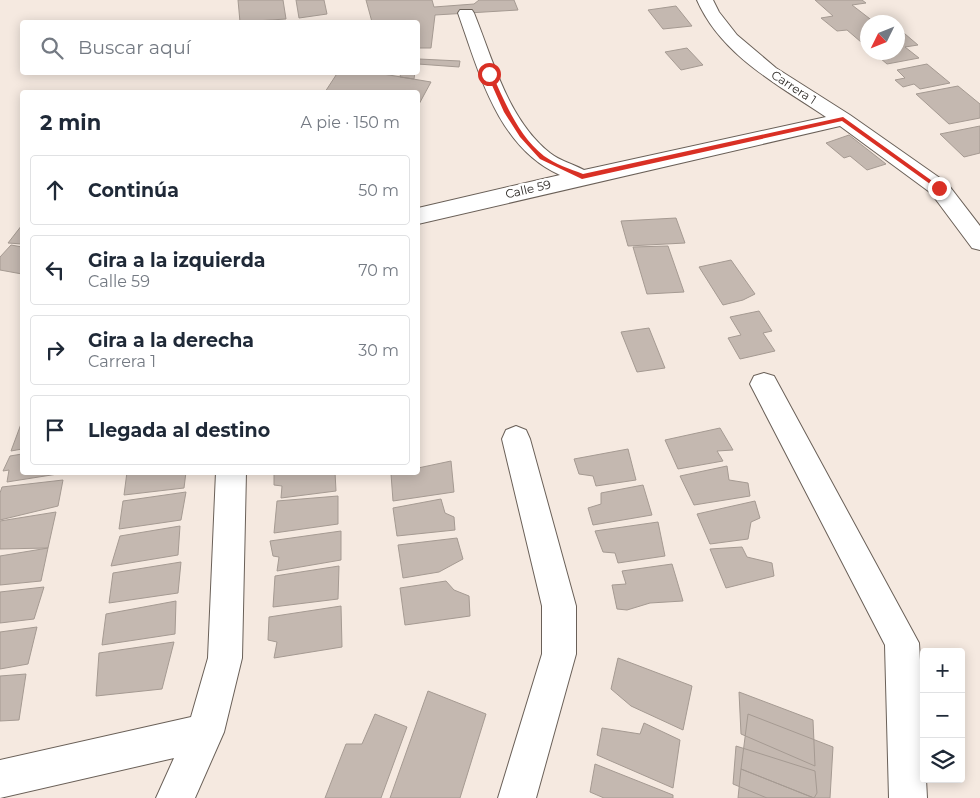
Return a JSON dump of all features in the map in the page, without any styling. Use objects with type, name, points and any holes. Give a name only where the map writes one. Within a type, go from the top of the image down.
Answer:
[{"type":"street","name":"Carrera 1","points":[[705,0],[711,13],[731,39],[770,72],[843,119],[939,188],[980,242]]},
{"type":"street","points":[[466,13],[489,74],[507,112],[522,135],[542,157],[582,177]]},
{"type":"street","name":"Calle 59","points":[[420,216],[582,177],[843,119]]},
{"type":"street","points":[[764,384],[902,643],[908,798]]},
{"type":"street","points":[[516,439],[560,606],[559,654],[517,798]]},
{"type":"street","points":[[175,798],[205,732],[225,658],[231,475]]},
{"type":"street","points":[[0,779],[205,732]]},
{"type":"building","points":[[238,0],[283,0],[286,19],[240,20]]},
{"type":"building","points":[[296,0],[324,0],[327,14],[299,18]]},
{"type":"building","points":[[366,0],[432,0],[434,7],[474,4],[479,0],[514,0],[518,10],[435,15],[431,48],[420,48],[420,20],[371,20]]},
{"type":"building","points":[[815,0],[862,0],[866,3],[852,5],[865,15],[860,15],[860,41],[847,30],[837,31],[821,18],[833,16]]},
{"type":"building","points":[[676,6],[692,26],[663,29],[648,10]]},
{"type":"building","points":[[905,34],[918,45],[905,47]]},
{"type":"building","points":[[905,47],[919,58],[887,64],[882,60],[905,60]]},
{"type":"building","points":[[687,48],[703,65],[681,70],[665,52]]},
{"type":"building","points":[[420,59],[460,61],[459,67],[420,64]]},
{"type":"building","points":[[927,64],[950,83],[920,89],[914,84],[903,87],[895,80],[905,78],[897,70]]},
{"type":"building","points":[[336,75],[389,75],[431,82],[420,102],[420,90],[326,90]]},
{"type":"building","points":[[400,75],[415,75],[414,79],[400,77]]},
{"type":"building","points":[[958,86],[980,104],[980,118],[949,124],[916,94]]},
{"type":"building","points":[[980,126],[980,153],[964,157],[940,134]]},
{"type":"building","points":[[849,135],[886,164],[867,170],[850,156],[844,158],[826,143]]},
{"type":"building","points":[[676,218],[685,243],[628,246],[621,221]]},
{"type":"building","points":[[20,228],[20,244],[8,243]]},
{"type":"building","points":[[11,245],[20,247],[20,274],[0,270],[0,257]]},
{"type":"building","points":[[668,246],[684,292],[647,294],[633,247]]},
{"type":"building","points":[[731,260],[755,294],[743,300],[723,305],[699,267]]},
{"type":"building","points":[[759,311],[772,331],[763,333],[775,351],[740,359],[728,338],[741,335],[730,317]]},
{"type":"building","points":[[649,328],[665,368],[637,372],[621,332]]},
{"type":"building","points":[[20,427],[20,449],[11,451]]},
{"type":"building","points":[[720,428],[733,450],[717,451],[723,461],[678,469],[665,440]]},
{"type":"building","points":[[628,449],[636,480],[596,486],[593,476],[579,474],[574,459]]},
{"type":"building","points":[[20,454],[20,475],[51,475],[7,482],[9,470],[3,471],[10,456]]},
{"type":"building","points":[[451,461],[454,492],[393,501],[391,475],[420,475],[420,468]]},
{"type":"building","points":[[727,466],[729,480],[748,483],[750,496],[694,505],[680,476]]},
{"type":"building","points":[[127,475],[186,475],[184,488],[124,495]]},
{"type":"building","points":[[274,475],[335,475],[336,491],[281,498],[282,486],[274,485]]},
{"type":"building","points":[[63,480],[58,506],[0,520],[0,493],[2,487]]},
{"type":"building","points":[[643,485],[652,515],[593,525],[588,508],[601,504],[601,493]]},
{"type":"building","points":[[186,492],[181,520],[119,529],[123,501]]},
{"type":"building","points":[[338,496],[338,524],[274,533],[277,501]]},
{"type":"building","points":[[441,499],[445,513],[454,517],[455,530],[397,536],[393,508]]},
{"type":"building","points":[[755,501],[760,518],[751,522],[748,539],[710,544],[697,514]]},
{"type":"building","points":[[56,512],[48,548],[0,549],[0,521]]},
{"type":"building","points":[[658,522],[665,556],[618,563],[615,553],[603,552],[595,531]]},
{"type":"building","points":[[180,526],[178,555],[111,566],[120,536]]},
{"type":"building","points":[[341,531],[341,560],[277,571],[279,557],[273,556],[270,541]]},
{"type":"building","points":[[457,538],[463,559],[439,572],[403,578],[398,545]]},
{"type":"building","points":[[742,547],[747,557],[772,563],[774,576],[726,588],[710,549]]},
{"type":"building","points":[[48,548],[41,581],[0,585],[0,556]]},
{"type":"building","points":[[181,562],[178,593],[109,603],[113,573]]},
{"type":"building","points":[[672,564],[683,601],[650,603],[627,610],[617,609],[612,585],[626,584],[622,571]]},
{"type":"building","points":[[339,566],[338,599],[273,607],[275,576]]},
{"type":"building","points":[[446,581],[454,590],[469,596],[470,616],[405,625],[400,588]]},
{"type":"building","points":[[44,587],[34,619],[0,623],[0,592]]},
{"type":"building","points":[[176,601],[175,634],[102,645],[106,614]]},
{"type":"building","points":[[341,606],[342,647],[274,658],[277,642],[268,640],[269,617]]},
{"type":"building","points":[[37,627],[28,664],[0,669],[0,632]]},
{"type":"building","points":[[174,642],[162,689],[96,696],[99,653]]},
{"type":"building","points":[[618,658],[692,686],[683,730],[631,706],[611,689]]},
{"type":"building","points":[[26,674],[19,720],[0,721],[0,676]]},
{"type":"building","points":[[428,691],[486,714],[460,798],[390,798]]},
{"type":"building","points":[[739,692],[813,720],[815,766],[741,734]]},
{"type":"building","points":[[375,714],[407,727],[381,798],[325,798],[346,744],[362,744]]},
{"type":"building","points":[[748,714],[833,747],[830,798],[814,798],[741,769]]},
{"type":"building","points":[[644,723],[680,740],[673,788],[597,755],[602,728],[640,734]]},
{"type":"building","points":[[736,746],[815,771],[817,793],[814,798],[767,798],[733,784]]},
{"type":"building","points":[[595,764],[673,795],[673,798],[604,798],[590,792]]},
{"type":"building","points":[[741,769],[814,798],[738,798]]},
{"type":"route","points":[[489,74],[507,112],[522,135],[542,157],[582,177],[843,119],[939,188]]}]
